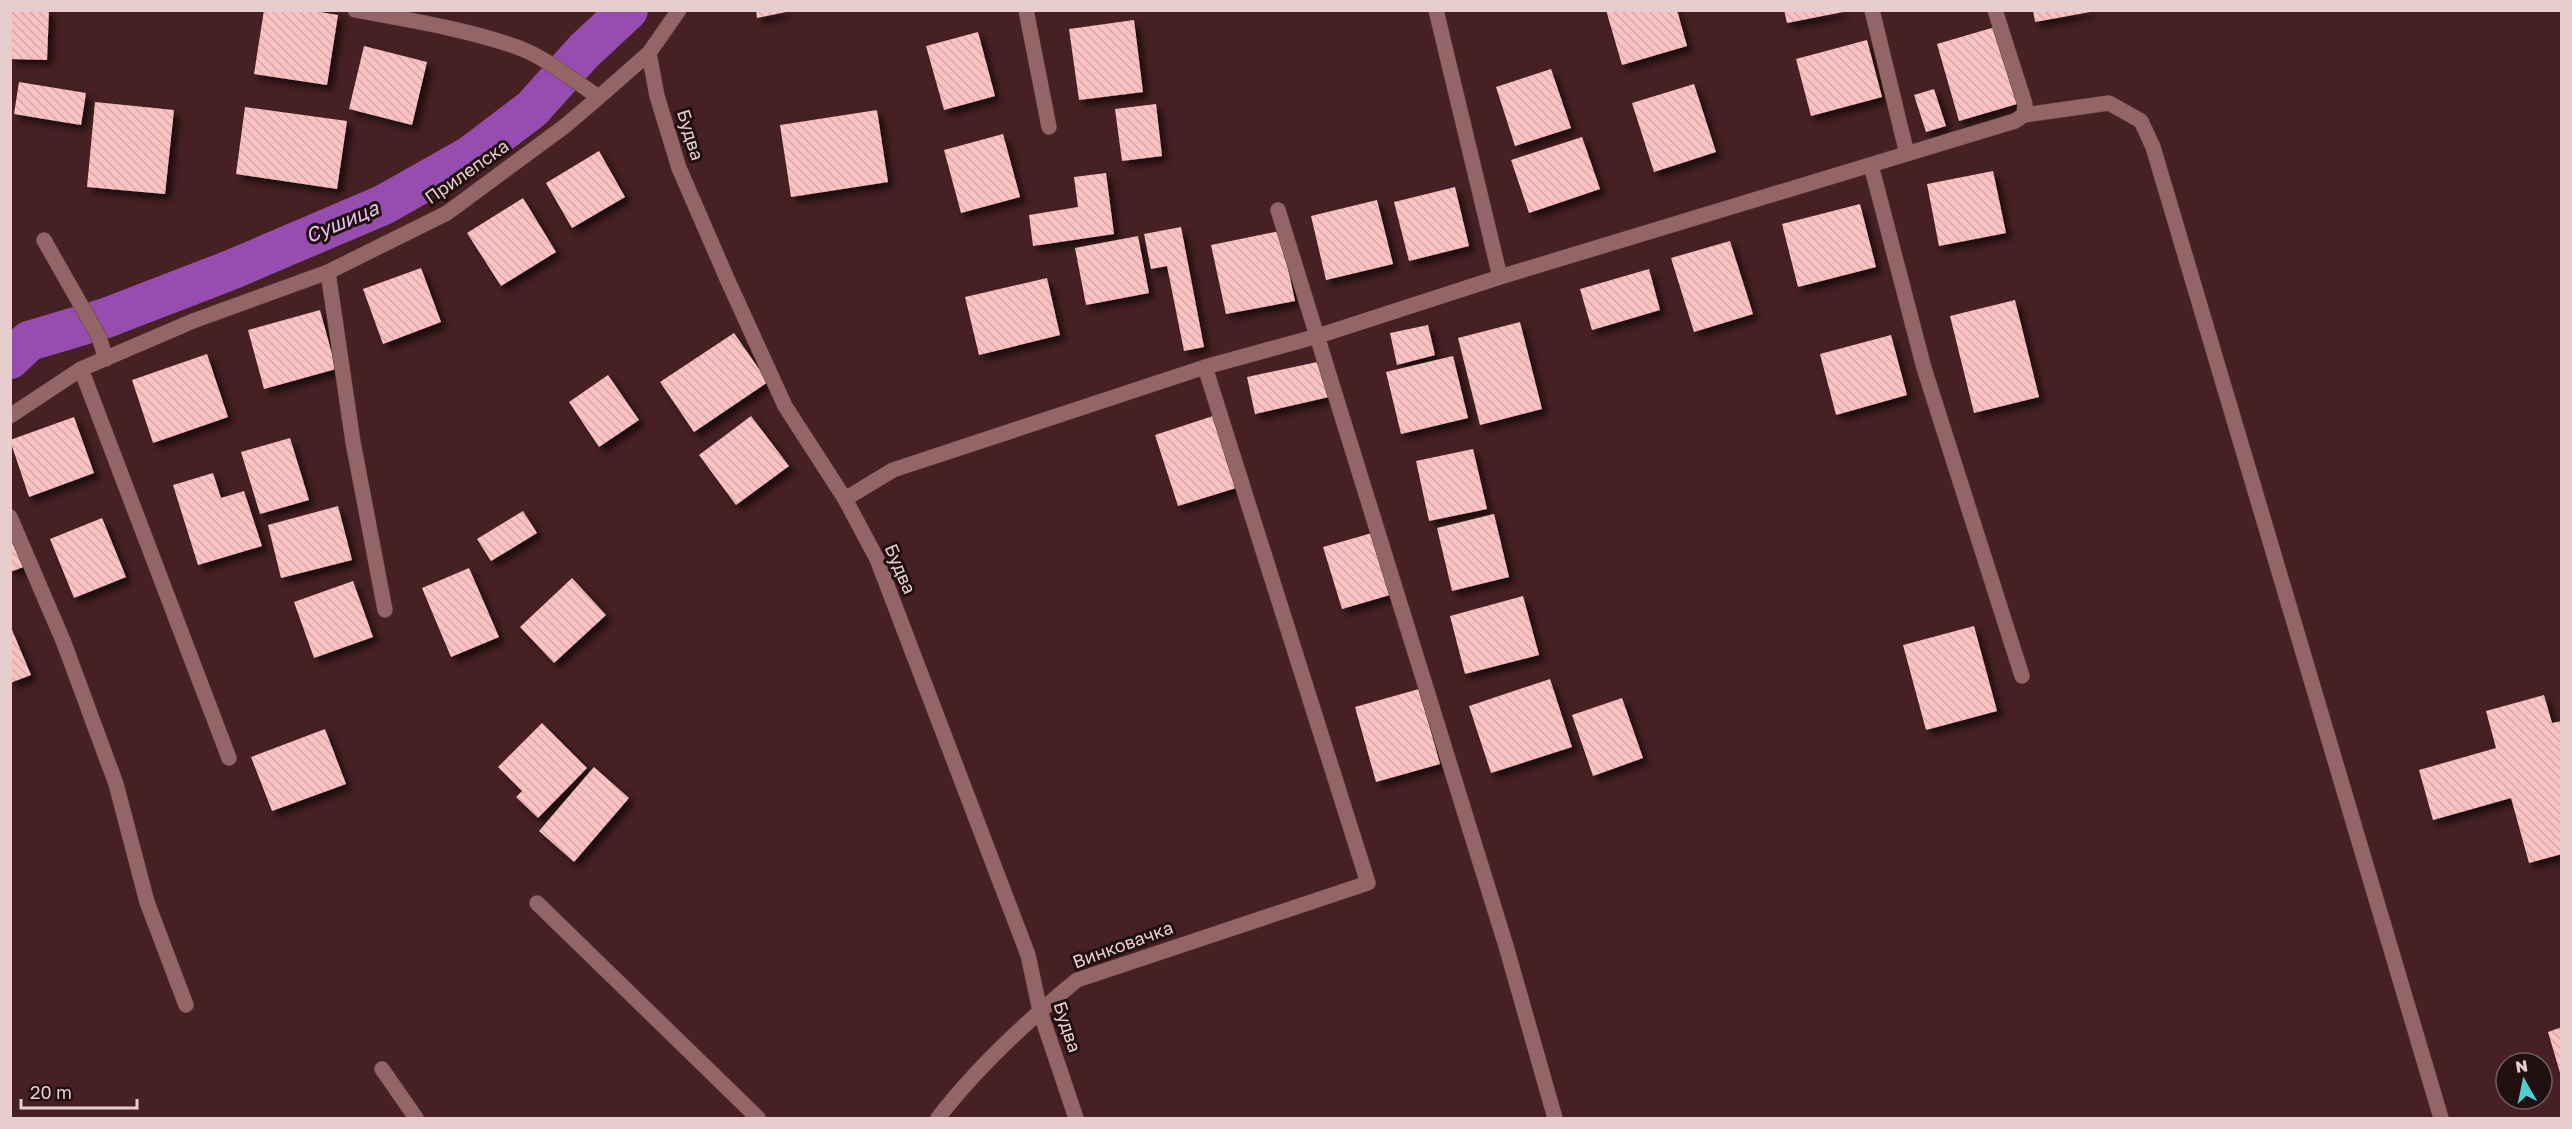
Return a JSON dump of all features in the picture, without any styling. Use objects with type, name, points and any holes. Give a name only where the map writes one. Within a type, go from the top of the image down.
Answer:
[{"type":"street","points":[[355,10],[465,33],[518,47],[548,63],[599,97]]},
{"type":"street","name":"Прилепска","points":[[10,416],[81,369],[194,321],[328,272],[447,213],[565,126],[599,97],[649,53],[679,10]]},
{"type":"street","points":[[1026,10],[1049,127]]},
{"type":"street","points":[[1436,10],[1500,277]]},
{"type":"street","points":[[1872,10],[1907,154]]},
{"type":"street","points":[[1995,10],[2025,104],[2024,115]]},
{"type":"street","name":"Будва","points":[[649,53],[657,96],[679,168],[724,271],[785,406],[845,499],[877,559],[1028,955],[1040,1011],[1076,1119]]},
{"type":"street","points":[[845,499],[893,470],[1205,367],[1318,336],[1500,277],[2015,121],[2024,115],[2109,103],[2141,121],[2153,147],[2441,1119]]},
{"type":"street","points":[[1871,165],[1924,368],[2022,676]]},
{"type":"street","points":[[1278,210],[1502,935],[1555,1119]]},
{"type":"street","points":[[44,240],[99,337],[106,358]]},
{"type":"street","points":[[328,272],[353,441],[385,610]]},
{"type":"street","name":"Винковачка","points":[[938,1119],[991,1059],[1040,1011],[1077,980],[1368,883],[1205,367]]},
{"type":"street","points":[[81,369],[229,758]]},
{"type":"street","points":[[10,517],[64,643],[116,784],[147,902],[186,1005]]},
{"type":"street","points":[[537,903],[758,1119]]},
{"type":"street","points":[[382,1069],[416,1119]]},
{"type":"building","points":[[10,10],[49,10],[47,60],[10,59]]},
{"type":"building","points":[[264,10],[308,10],[338,15],[327,85],[254,74]]},
{"type":"building","points":[[756,10],[786,10],[786,12],[757,18]]},
{"type":"building","points":[[1606,10],[1677,10],[1687,46],[1622,65]]},
{"type":"building","points":[[1784,10],[1843,10],[1843,12],[1787,23]]},
{"type":"building","points":[[2033,10],[2090,10],[2090,12],[2035,22]]},
{"type":"building","points":[[1134,20],[1143,92],[1079,100],[1069,29]]},
{"type":"building","points":[[1995,27],[2017,104],[1959,121],[1937,44]]},
{"type":"building","points":[[978,32],[995,96],[944,110],[926,46]]},
{"type":"building","points":[[1867,40],[1882,97],[1811,116],[1796,59]]},
{"type":"building","points":[[364,46],[427,62],[412,125],[349,109]]},
{"type":"building","points":[[1551,69],[1571,128],[1515,146],[1496,87]]},
{"type":"building","points":[[19,82],[86,93],[81,125],[14,114]]},
{"type":"building","points":[[1694,84],[1716,152],[1654,172],[1632,103]]},
{"type":"building","points":[[1934,89],[1946,126],[1926,132],[1914,95]]},
{"type":"building","points":[[95,102],[174,110],[165,194],[87,187]]},
{"type":"building","points":[[1156,104],[1162,156],[1122,161],[1115,109]]},
{"type":"building","points":[[245,107],[347,121],[337,189],[236,174]]},
{"type":"building","points":[[877,110],[888,182],[791,197],[780,125]]},
{"type":"building","points":[[1003,134],[1020,197],[961,213],[944,150]]},
{"type":"building","points":[[1582,137],[1600,189],[1529,213],[1511,160]]},
{"type":"building","points":[[599,151],[625,197],[572,228],[546,183]]},
{"type":"building","points":[[1993,171],[2006,233],[1939,246],[1927,184]]},
{"type":"building","points":[[1106,173],[1114,234],[1033,246],[1029,215],[1078,207],[1074,177]]},
{"type":"building","points":[[1455,187],[1469,246],[1409,261],[1394,202]]},
{"type":"building","points":[[523,198],[556,252],[501,286],[467,233]]},
{"type":"building","points":[[1377,200],[1393,264],[1326,280],[1311,216]]},
{"type":"building","points":[[1860,204],[1876,267],[1798,287],[1782,224]]},
{"type":"building","points":[[1181,227],[1204,347],[1184,351],[1167,266],[1151,269],[1144,234]]},
{"type":"building","points":[[1280,231],[1295,301],[1226,314],[1211,245]]},
{"type":"building","points":[[1138,236],[1149,293],[1086,305],[1075,248]]},
{"type":"building","points":[[1730,241],[1753,314],[1694,332],[1671,258]]},
{"type":"building","points":[[421,268],[441,322],[383,344],[363,289]]},
{"type":"building","points":[[1649,269],[1660,310],[1592,330],[1580,289]]},
{"type":"building","points":[[1047,278],[1060,335],[979,355],[965,297]]},
{"type":"building","points":[[2015,300],[2039,397],[1974,413],[1950,316]]},
{"type":"building","points":[[320,310],[336,369],[264,389],[248,330]]},
{"type":"building","points":[[1520,322],[1542,409],[1480,425],[1458,338]]},
{"type":"building","points":[[1428,325],[1435,355],[1397,365],[1390,333]]},
{"type":"building","points":[[734,333],[768,382],[694,432],[660,382]]},
{"type":"building","points":[[1891,335],[1907,395],[1836,415],[1820,354]]},
{"type":"building","points":[[207,354],[228,417],[153,443],[132,380]]},
{"type":"building","points":[[1453,356],[1468,418],[1401,434],[1386,372]]},
{"type":"building","points":[[1322,361],[1329,397],[1255,414],[1247,377]]},
{"type":"building","points":[[608,375],[639,420],[599,447],[569,402]]},
{"type":"building","points":[[751,416],[789,466],[736,505],[699,455]]},
{"type":"building","points":[[1213,416],[1236,488],[1178,506],[1155,435]]},
{"type":"building","points":[[74,417],[94,473],[29,497],[10,440]]},
{"type":"building","points":[[290,438],[309,500],[260,514],[241,452]]},
{"type":"building","points":[[1473,449],[1487,509],[1429,521],[1416,461]]},
{"type":"building","points":[[213,473],[221,498],[244,491],[262,546],[198,565],[173,485]]},
{"type":"building","points":[[338,506],[352,560],[281,578],[268,525]]},
{"type":"building","points":[[523,511],[537,533],[491,561],[477,539]]},
{"type":"building","points":[[1494,514],[1509,577],[1452,591],[1437,528]]},
{"type":"building","points":[[102,518],[126,577],[74,598],[50,539]]},
{"type":"building","points":[[10,531],[26,566],[10,572]]},
{"type":"building","points":[[1372,533],[1390,595],[1342,609],[1323,547]]},
{"type":"building","points":[[469,568],[499,637],[451,657],[422,588]]},
{"type":"building","points":[[572,578],[606,615],[554,663],[520,627]]},
{"type":"building","points":[[353,581],[373,637],[314,658],[294,602]]},
{"type":"building","points":[[1523,596],[1539,655],[1465,674],[1450,616]]},
{"type":"building","points":[[10,625],[31,675],[10,683]]},
{"type":"building","points":[[1974,626],[1997,711],[1926,730],[1903,645]]},
{"type":"building","points":[[1550,679],[1572,747],[1491,773],[1469,706]]},
{"type":"building","points":[[1419,689],[1440,764],[1376,782],[1355,707]]},
{"type":"building","points":[[2544,695],[2552,723],[2562,721],[2562,854],[2529,863],[2511,798],[2433,820],[2419,770],[2496,748],[2486,711]]},
{"type":"building","points":[[1622,698],[1643,758],[1593,776],[1572,715]]},
{"type":"building","points":[[542,723],[587,768],[538,818],[516,797],[522,791],[498,767]]},
{"type":"building","points":[[325,729],[346,784],[272,811],[251,757]]},
{"type":"building","points":[[594,767],[629,798],[574,862],[539,831]]},
{"type":"building","points":[[2562,1027],[2562,1076],[2561,1076],[2548,1032]]},
{"type":"waterway","name":"Сушица","points":[[10,359],[29,341],[106,318],[233,269],[383,205],[470,156],[532,109],[584,51],[628,10]]}]
